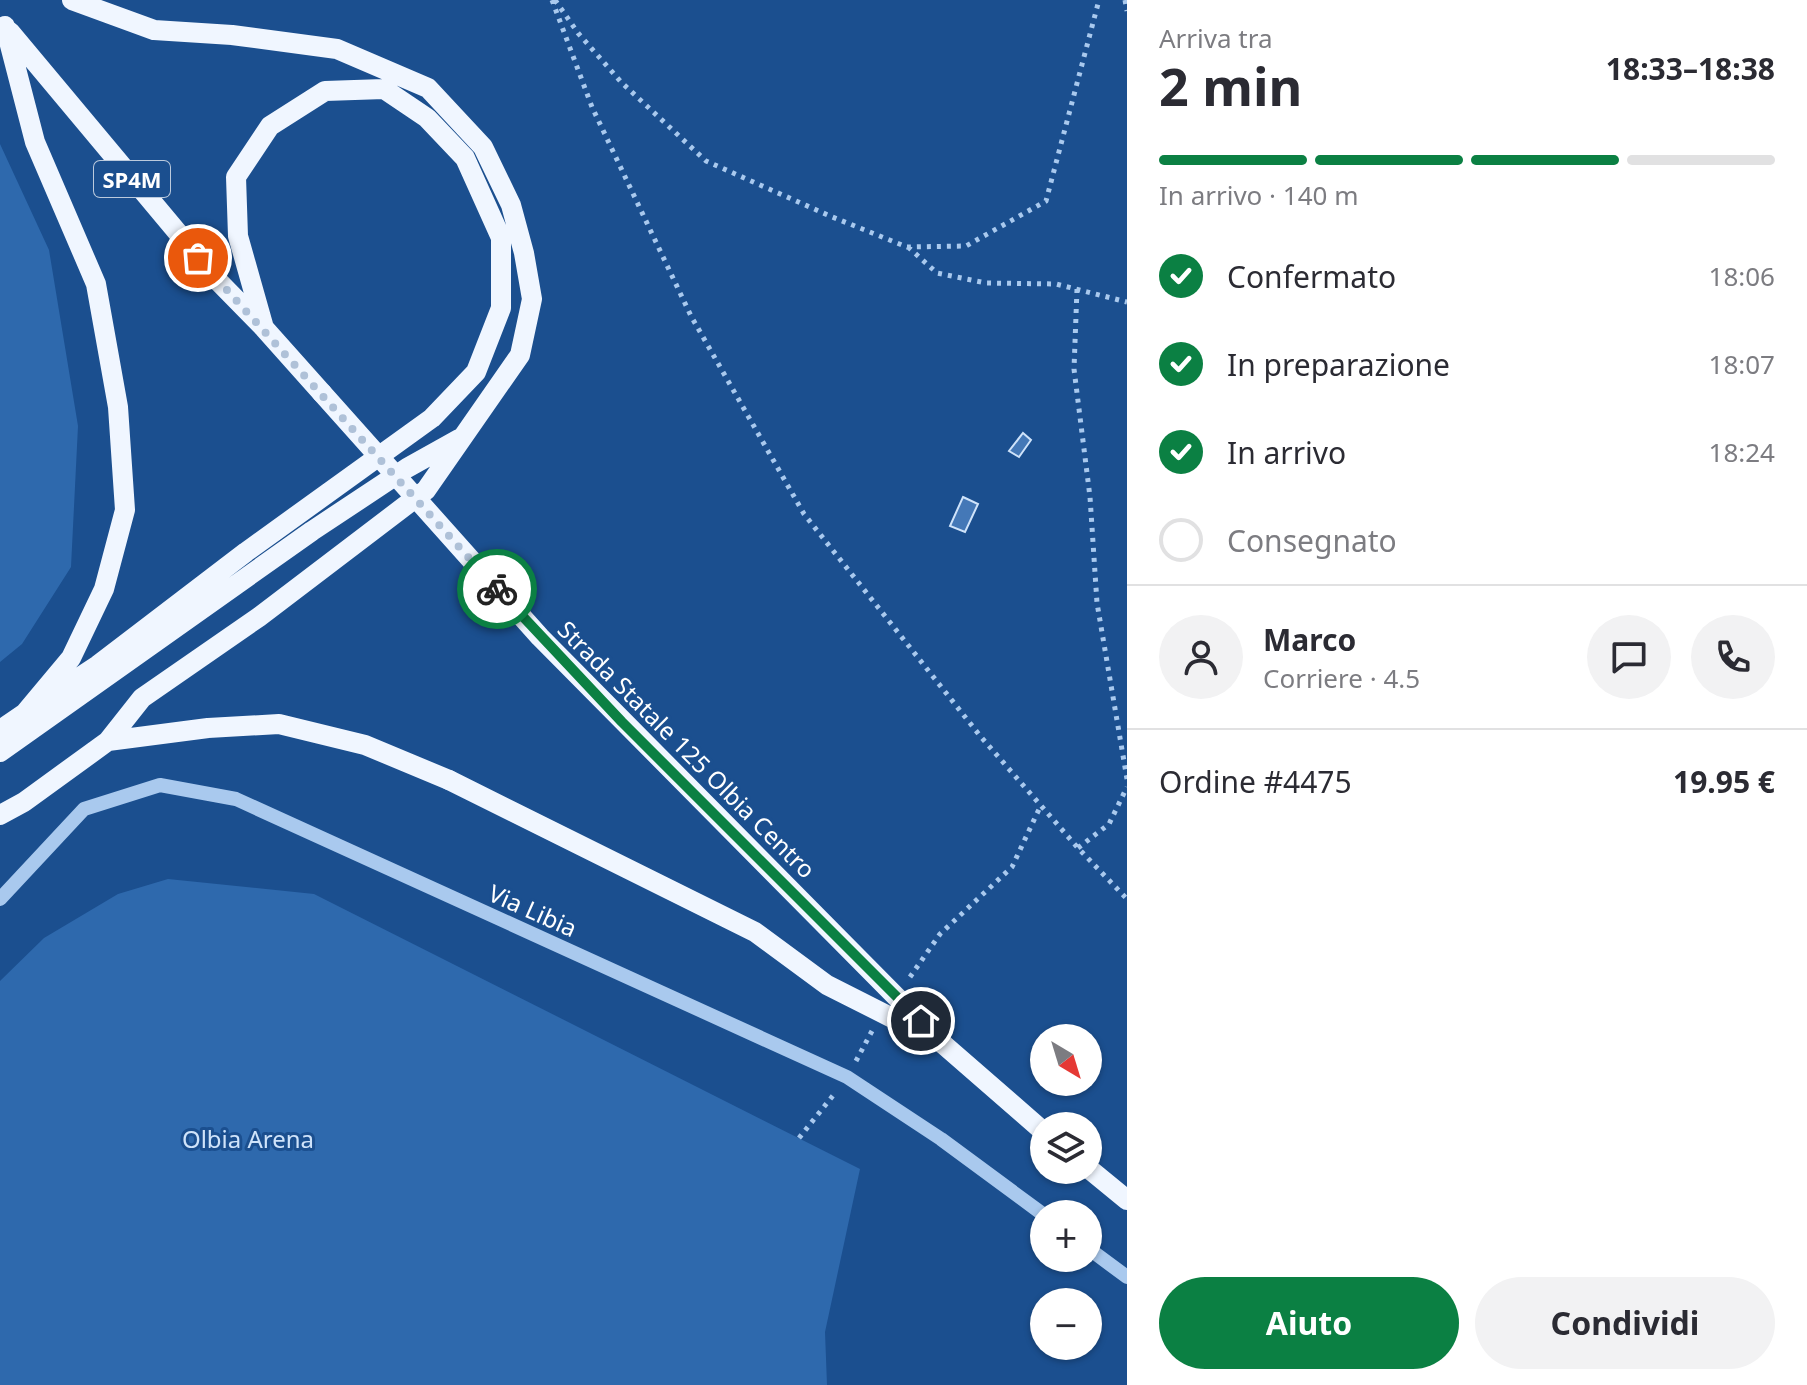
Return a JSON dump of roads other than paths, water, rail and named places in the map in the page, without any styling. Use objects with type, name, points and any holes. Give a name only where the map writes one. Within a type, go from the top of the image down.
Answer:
[{"type":"main road","points":[[0,815],[24,802],[108,741],[142,698],[259,617],[426,490],[520,355],[532,299],[511,205],[483,147],[428,88],[337,49],[232,35],[154,30],[72,0]]},
{"type":"main road","points":[[2,23],[35,142],[96,284],[118,407],[125,510],[104,589],[71,658],[25,713]]},
{"type":"main road","name":"Strada Statale 125 Olbia Centro","points":[[2,23],[219,282],[581,679],[943,1044],[1030,1120]]},
{"type":"main road","points":[[0,730],[98,665],[246,552],[432,418],[476,372],[501,308],[501,238],[465,158],[427,118],[384,89],[325,91],[270,126],[236,177],[238,236],[264,328]]},
{"type":"main road","points":[[0,752],[312,531],[407,468],[465,436]]},
{"type":"main road","points":[[108,741],[208,728],[279,724],[365,745],[449,780],[755,932],[827,985],[943,1044]]},
{"type":"main road","points":[[0,830],[24,802]]},
{"type":"main road","points":[[1102,1179],[1127,1200]]},
{"type":"street","name":"Via Libia","points":[[0,899],[84,809],[160,785],[236,799],[847,1077],[941,1139],[1030,1205]]},
{"type":"street","points":[[1102,1258],[1127,1277]]},
{"type":"park label","name":"Olbia Arena","points":[[248,1138]]}]
